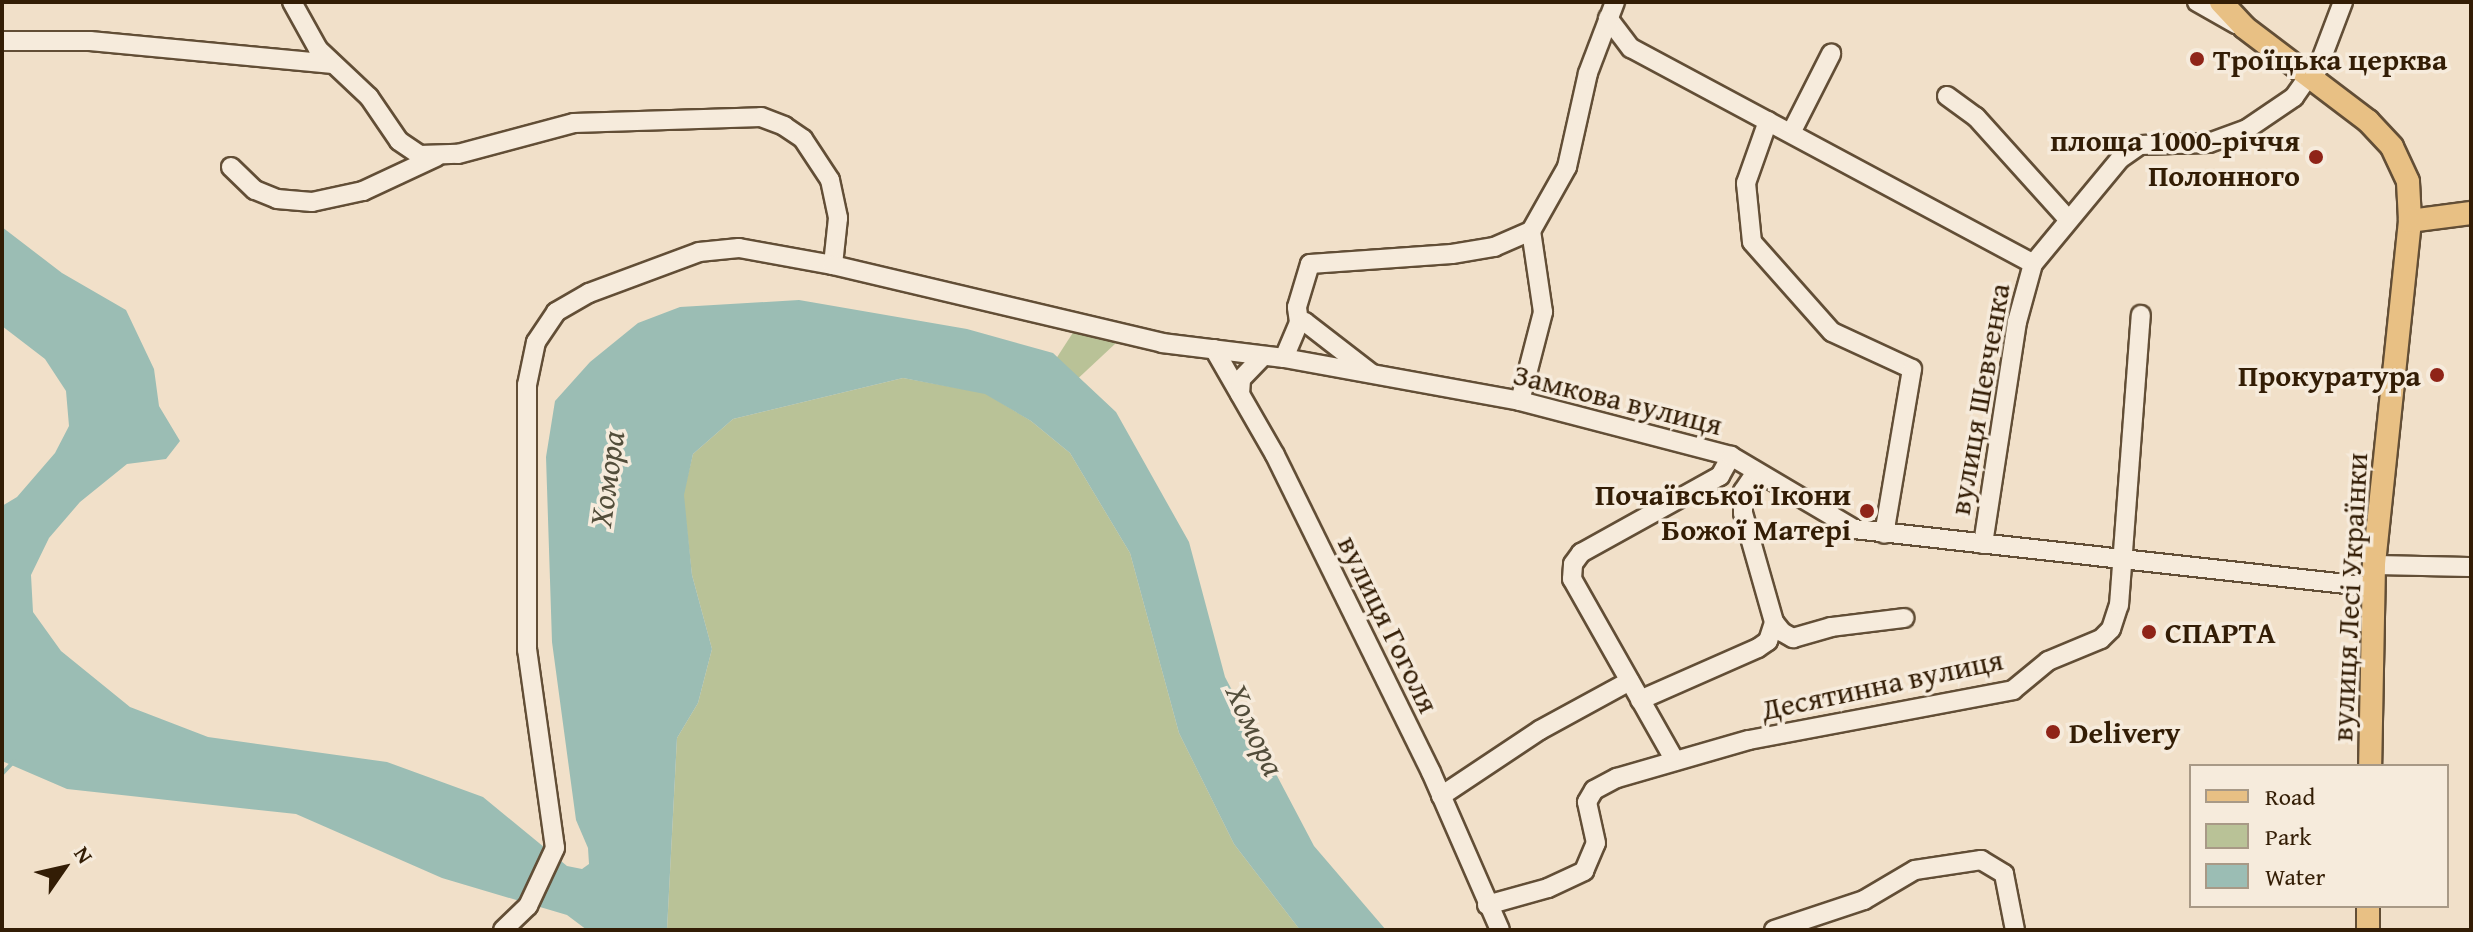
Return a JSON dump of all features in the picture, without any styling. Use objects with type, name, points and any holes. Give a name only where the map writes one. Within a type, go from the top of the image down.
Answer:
[{"type":"main road","name":"вулиця Лесі Українки","points":[[2221,2],[2244,27],[2368,121],[2392,147],[2408,182],[2410,221],[2374,576],[2370,764]]},
{"type":"main road","points":[[2410,221],[2471,213]]},
{"type":"main road","points":[[2368,908],[2368,930]]},
{"type":"street","points":[[292,2],[322,58],[369,97],[399,141],[407,165],[400,174]]},
{"type":"street","name":"вулиця Лесі Українки","points":[[2197,2],[2244,27]]},
{"type":"street","points":[[2310,79],[2343,2]]},
{"type":"street","points":[[1284,358],[1299,322],[1300,295],[1310,264],[1452,254],[1494,247],[1531,231],[1567,167],[1597,44],[1612,10]]},
{"type":"street","name":"вулиця Шевченка","points":[[1612,10],[1626,44],[2033,264]]},
{"type":"street","points":[[2,41],[90,41],[322,58]]},
{"type":"street","points":[[1597,44],[1626,44]]},
{"type":"street","points":[[1791,133],[1831,54]]},
{"type":"street","name":"вулиця Шевченка","points":[[1983,544],[2017,322],[2033,264],[2067,218],[2120,159],[2140,145],[2209,143],[2247,129],[2294,97],[2310,79]]},
{"type":"street","points":[[1947,96],[1976,117],[2067,218]]},
{"type":"street","points":[[399,141],[420,155],[439,155],[483,149],[574,123],[761,117],[803,139],[830,180],[838,218],[833,265]]},
{"type":"street","points":[[1768,121],[1746,183],[1752,242],[1832,332],[1912,369],[1914,379],[1884,534]]},
{"type":"street","points":[[231,167],[255,190],[277,199],[312,202],[363,191],[439,155]]},
{"type":"street","points":[[1520,401],[1543,312],[1531,231]]},
{"type":"street","name":"Замкова вулиця","points":[[503,930],[528,906],[555,848],[527,650],[527,385],[536,342],[556,312],[589,293],[699,252],[739,248],[833,265],[1162,343],[1284,358],[1520,401],[1731,456],[1854,529],[2122,559],[2374,576],[2471,567]]},
{"type":"street","points":[[2122,559],[2141,315]]},
{"type":"street","points":[[1299,322],[1376,377]]},
{"type":"street","name":"вулиця Гоголя","points":[[1214,349],[1240,394],[1441,796],[1500,930]]},
{"type":"street","points":[[1240,394],[1241,379],[1263,356]]},
{"type":"street","points":[[1674,759],[1572,579],[1573,564],[1581,553],[1720,476],[1731,456]]},
{"type":"street","points":[[1756,472],[1743,491],[1743,513],[1774,622],[1793,638]]},
{"type":"street","points":[[1720,476],[1743,491]]},
{"type":"street","name":"Десятинна вулиця","points":[[1487,905],[1548,888],[1584,871],[1596,843],[1587,802],[1594,790],[1674,759],[2013,690],[2048,661],[2111,629],[2122,559]]},
{"type":"street","name":"Десятинна вулиця","points":[[1640,700],[1758,648],[1831,627],[1904,618]]},
{"type":"street","name":"Десятинна вулиця","points":[[1758,648],[1768,641],[1774,622]]},
{"type":"street","points":[[1441,796],[1540,730],[1630,681]]},
{"type":"street","points":[[1774,930],[1791,928],[1864,900],[1915,870],[1981,860],[2004,874],[2015,930]]},
{"type":"green space","points":[[1074,331],[1116,343],[1071,385],[1052,365]]},
{"type":"green space","points":[[903,378],[985,393],[1031,421],[1070,453],[1130,553],[1179,733],[1234,844],[1300,930],[667,930],[677,738],[698,703],[712,649],[692,575],[683,495],[693,454],[733,419]]},
{"type":"water","name":"Хомора","points":[[2,227],[62,273],[126,310],[154,369],[159,406],[180,441],[166,459],[127,464],[80,502],[49,538],[31,575],[33,612],[61,651],[130,707],[208,737],[387,762],[483,797],[567,866],[582,869],[589,864],[588,848],[576,820],[552,642],[546,457],[555,401],[590,362],[638,323],[680,307],[799,300],[967,329],[1053,353],[1116,412],[1189,542],[1225,677],[1314,846],[1386,930],[1300,930],[1234,844],[1179,733],[1130,553],[1070,453],[1031,421],[985,394],[903,378],[733,419],[693,454],[684,495],[692,575],[712,649],[698,703],[677,738],[667,930],[587,930],[567,915],[442,878],[296,814],[67,789],[2,761],[2,506],[17,497],[55,453],[69,426],[66,391],[45,359],[2,326]]},
{"type":"waterway","points":[[2,774],[14,761]]},
{"type":"place","name":"Троїцька церква","points":[[2197,59]]},
{"type":"place","name":"площа 1000-річчя Полонного","points":[[2316,157]]},
{"type":"place","name":"Прокуратура","points":[[2437,375]]},
{"type":"place","name":"Почаївської Ікони Божої Матері","points":[[1867,511]]},
{"type":"place","name":"СПАРТА","points":[[2149,632]]},
{"type":"place","name":"Delivery","points":[[2053,732]]}]
